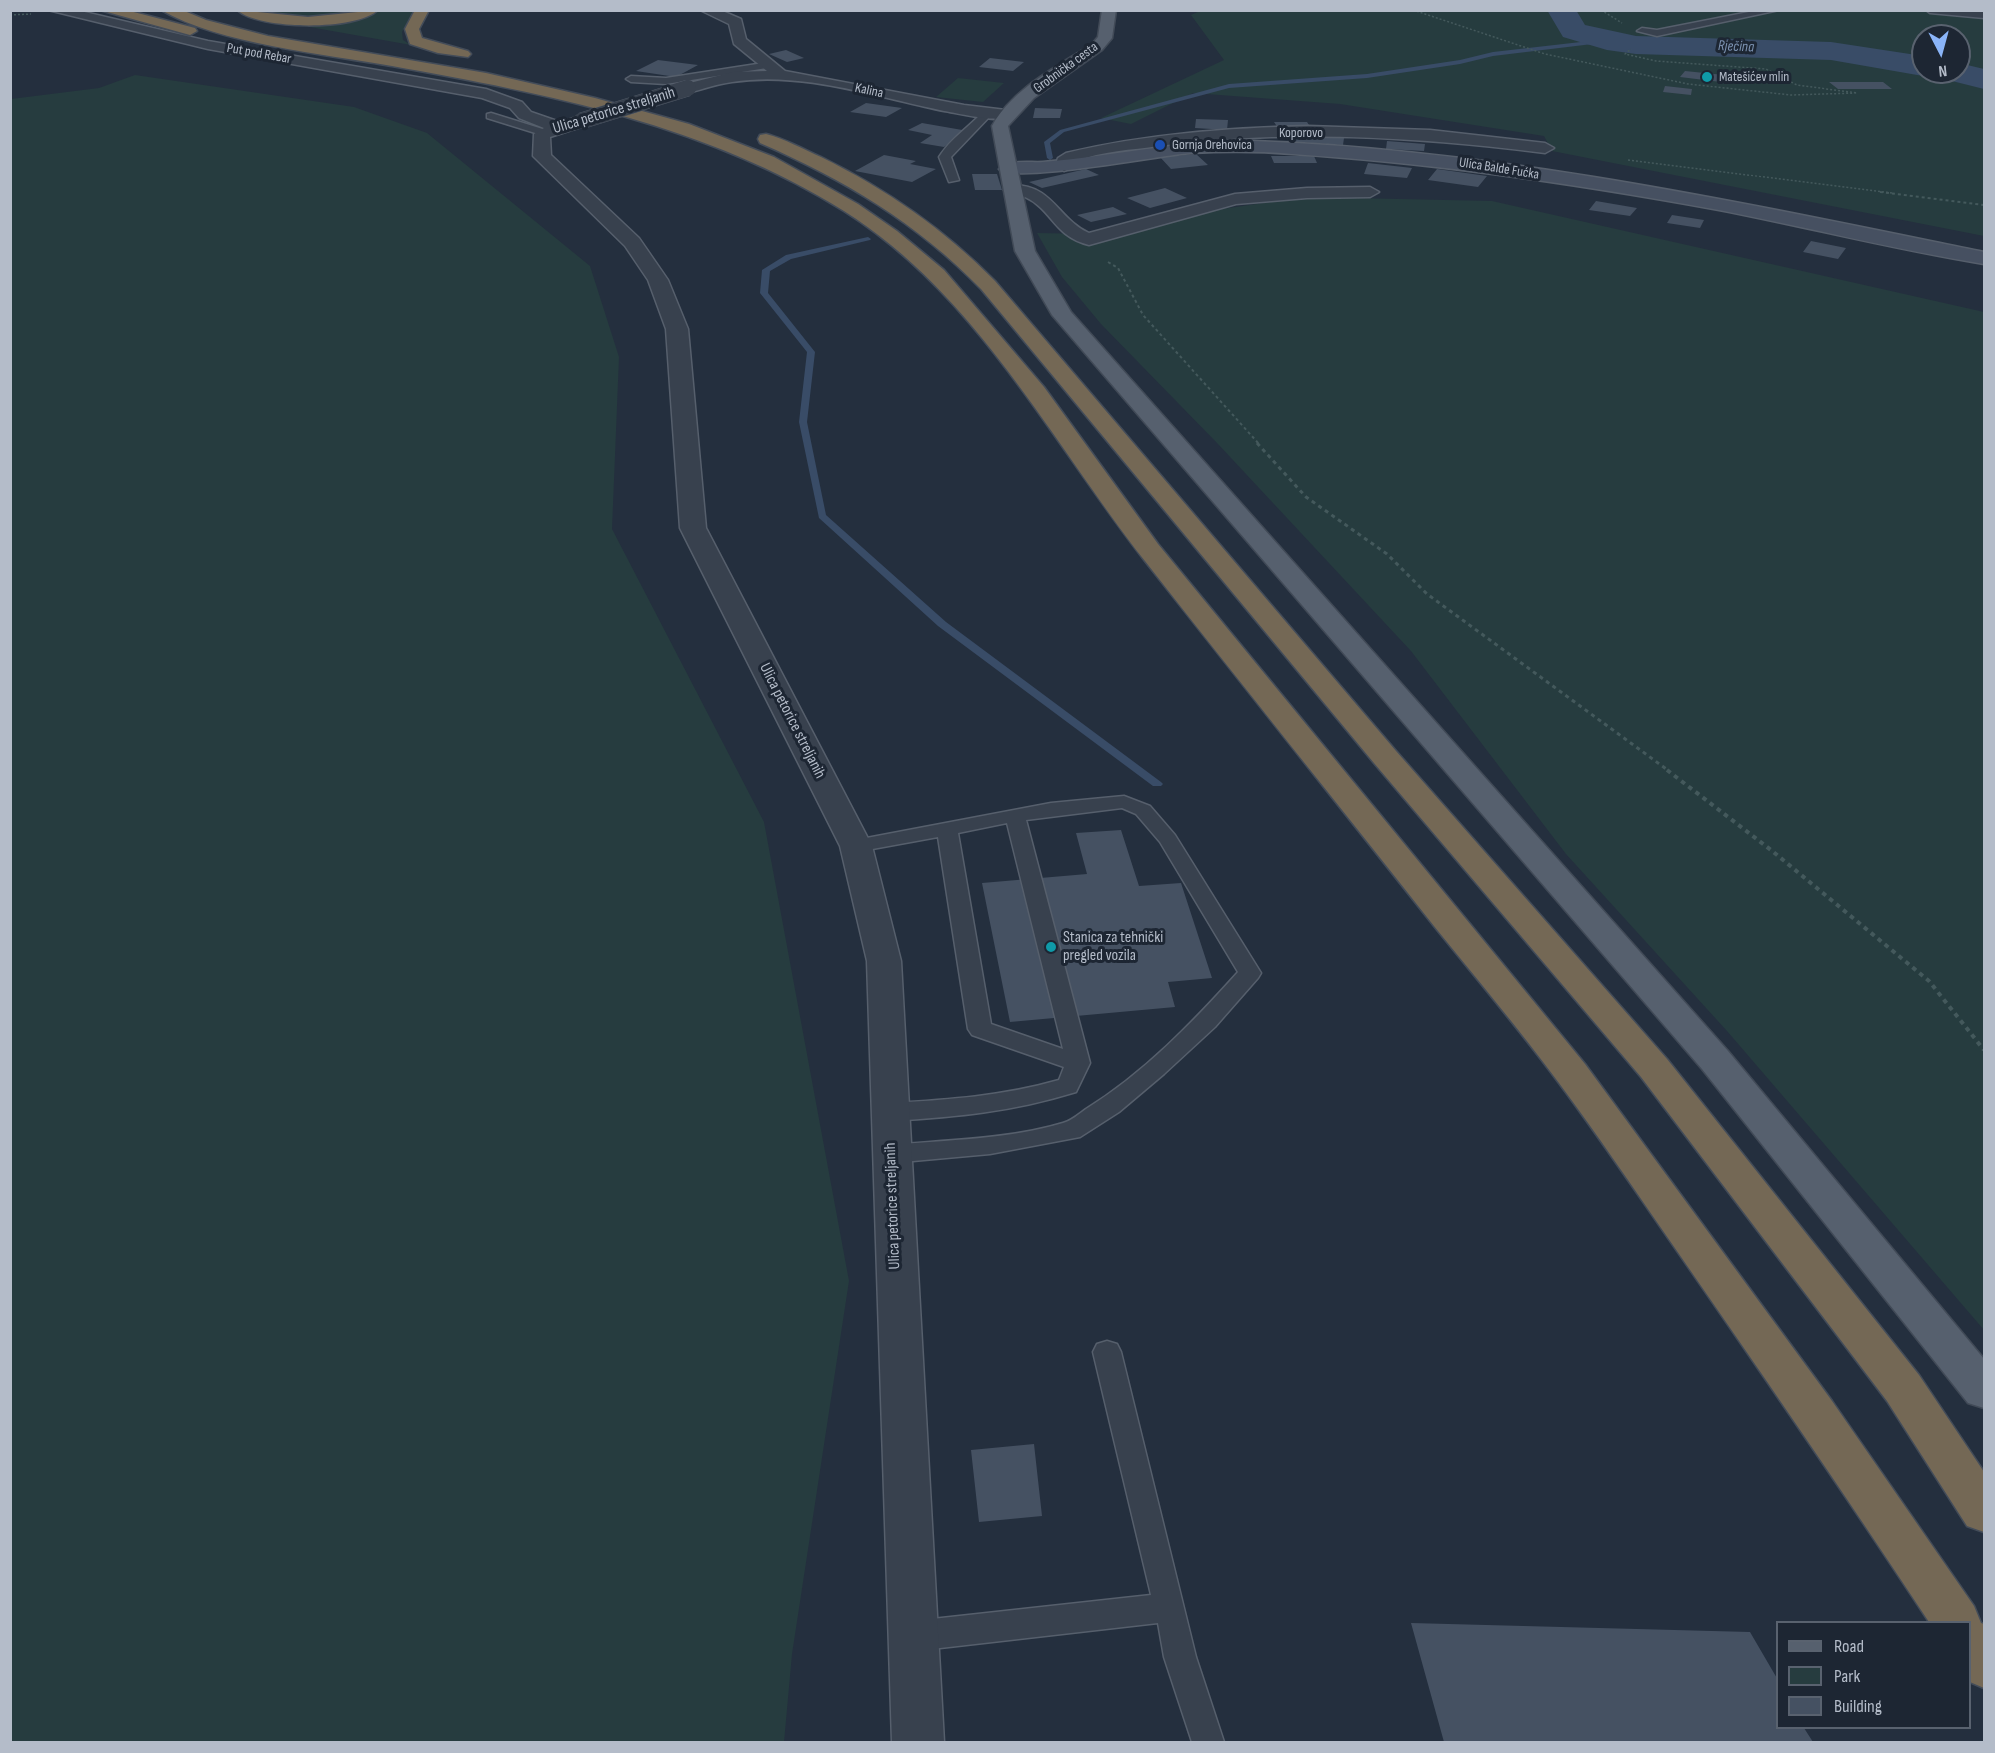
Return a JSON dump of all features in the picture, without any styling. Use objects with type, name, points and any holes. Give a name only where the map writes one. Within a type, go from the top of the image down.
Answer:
[{"type":"highway","points":[[107,10],[231,40],[301,47],[486,78],[590,101],[684,128],[768,161],[850,208],[890,235],[937,274],[1036,392],[1149,549],[1572,1073],[1816,1414],[1956,1621]]},
{"type":"highway","points":[[168,10],[201,23],[301,47]]},
{"type":"highway","points":[[201,10],[232,20],[528,71]]},
{"type":"highway","points":[[244,10],[268,18],[316,20],[354,16],[371,10]]},
{"type":"highway","points":[[422,10],[412,29],[415,40],[438,49],[481,58]]},
{"type":"highway","points":[[224,12],[269,26]]},
{"type":"highway","points":[[625,85],[814,160],[900,208],[939,237],[975,272],[1041,346],[1385,758],[1654,1068],[1903,1388],[1984,1511]]},
{"type":"highway","points":[[1971,1644],[1984,1664]]},
{"type":"main road","name":"Grobnička cesta","points":[[1006,115],[1050,79],[1098,47],[1105,38],[1108,10]]},
{"type":"main road","points":[[1006,115],[1000,126],[1025,251],[1062,315],[1715,1060],[1984,1390]]},
{"type":"main road","name":"Ulica Balde Fućka","points":[[1010,179],[1064,166],[1165,150],[1266,147],[1409,157],[1466,164],[1749,210],[1984,258]]},
{"type":"street","name":"Put pod Rebar","points":[[55,10],[208,45],[464,89],[507,100],[525,115],[562,127]]},
{"type":"street","name":"Kalina","points":[[707,10],[736,22],[739,41],[776,70],[1006,115]]},
{"type":"street","name":"Ulica petorice streljanih","points":[[776,70],[688,88],[542,134],[542,156],[632,242],[658,280],[677,329],[693,528],[856,846],[884,961],[918,1743]]},
{"type":"street","name":"Koporovo","points":[[1064,166],[1064,162],[1072,157],[1129,144],[1237,134],[1376,134],[1545,148]]},
{"type":"street","points":[[1010,179],[1034,194],[1082,238],[1096,237],[1235,199],[1307,193],[1370,192]]},
{"type":"lane","points":[[1642,31],[1657,33],[1775,10]]},
{"type":"lane","points":[[1930,10],[1984,15]]},
{"type":"lane","points":[[625,85],[776,70]]},
{"type":"lane","points":[[953,180],[945,157],[949,150],[970,133],[988,113]]},
{"type":"lane","points":[[491,116],[562,127]]},
{"type":"lane","points":[[856,846],[1051,809],[1124,802],[1143,810],[1168,839],[1250,973],[1206,1021],[1156,1068],[1110,1106],[1071,1131],[990,1145],[891,1154]]},
{"type":"lane","points":[[889,1112],[1018,1100],[1068,1086],[1078,1063],[1015,816]]},
{"type":"lane","points":[[947,830],[981,1029],[1078,1063]]},
{"type":"lane","points":[[1107,1352],[1170,1607],[1180,1657],[1208,1743]]},
{"type":"lane","points":[[912,1624],[1170,1607]]},
{"type":"path","points":[[1413,10],[1545,54],[1697,85],[1791,95],[1857,93],[1797,85],[1766,69],[1754,67],[1634,59],[1625,54],[1631,50]]},
{"type":"path","points":[[1624,159],[1984,205]]},
{"type":"path","points":[[1082,238],[1082,260],[1111,262],[1118,268],[1143,315],[1306,497],[1387,554],[1427,594],[1614,729],[1771,850],[1929,981],[1984,1050]]},
{"type":"green space","points":[[253,11],[364,11],[338,18],[308,20]]},
{"type":"green space","points":[[413,11],[402,32],[403,40],[411,45],[276,21],[372,13]]},
{"type":"green space","points":[[1200,11],[1984,11],[1984,236],[1552,151],[1544,136],[1340,104],[1193,93],[1131,124],[1101,118],[1224,60],[1191,15]]},
{"type":"green space","points":[[135,75],[354,107],[427,133],[590,266],[619,357],[612,529],[764,822],[849,1281],[792,1654],[784,1742],[11,1742],[11,99],[99,88]]},
{"type":"green space","points":[[958,78],[1004,83],[983,102],[936,97]]},
{"type":"green space","points":[[1305,197],[1492,201],[1984,312],[1984,1330],[1727,1031],[1566,854],[1411,651],[1218,444],[1101,324],[1062,277],[1037,233],[1085,234],[1167,217]]},
{"type":"building","points":[[786,50],[804,58],[787,62],[769,54]]},
{"type":"building","points":[[990,58],[1024,62],[1013,71],[979,67]]},
{"type":"building","points":[[658,60],[698,65],[676,77],[636,71]]},
{"type":"building","name":"Matešićev mlin","points":[[1685,71],[1734,76],[1729,83],[1680,77]]},
{"type":"building","points":[[1829,82],[1883,82],[1892,89],[1838,89]]},
{"type":"building","points":[[1665,86],[1692,89],[1691,95],[1663,92]]},
{"type":"building","points":[[866,103],[902,108],[886,117],[850,112]]},
{"type":"building","points":[[1035,108],[1062,109],[1060,118],[1033,118]]},
{"type":"building","points":[[1196,119],[1228,120],[1227,130],[1195,128]]},
{"type":"building","points":[[1274,122],[1307,122],[1311,128],[1278,128]]},
{"type":"building","points":[[922,123],[968,131],[944,147],[920,143],[932,135],[908,130]]},
{"type":"building","points":[[1297,135],[1344,138],[1343,145],[1296,142]]},
{"type":"building","points":[[1387,141],[1425,144],[1424,151],[1386,149]]},
{"type":"building","points":[[1196,154],[1208,165],[1171,169],[1160,157]]},
{"type":"building","points":[[884,155],[916,161],[910,164],[936,169],[912,182],[855,171]]},
{"type":"building","points":[[1271,156],[1314,156],[1317,163],[1274,163]]},
{"type":"building","points":[[1368,163],[1412,168],[1407,178],[1364,174]]},
{"type":"building","points":[[1086,169],[1099,175],[1042,188],[1029,182]]},
{"type":"building","points":[[1437,169],[1487,176],[1478,187],[1428,180]]},
{"type":"building","points":[[972,174],[997,174],[1002,190],[975,190]]},
{"type":"building","points":[[1165,188],[1187,198],[1150,208],[1127,198]]},
{"type":"building","points":[[1596,201],[1637,208],[1630,216],[1589,210]]},
{"type":"building","points":[[1113,207],[1127,214],[1091,222],[1077,215]]},
{"type":"building","points":[[1672,215],[1704,220],[1700,228],[1667,223]]},
{"type":"building","points":[[1811,241],[1846,248],[1838,259],[1803,252]]},
{"type":"building","points":[[1121,830],[1139,886],[1181,883],[1212,978],[1168,982],[1175,1007],[1010,1022],[982,883],[1087,874],[1076,833]]},
{"type":"building","points":[[1034,1444],[1042,1516],[979,1522],[971,1450]]},
{"type":"building","points":[[1411,1623],[1750,1632],[1776,1677],[1776,1729],[1805,1729],[1813,1742],[1444,1742]]},
{"type":"waterway","name":"Rječina","points":[[1561,10],[1574,31],[1607,41],[1636,45],[1831,51],[1911,64]]},
{"type":"waterway","points":[[1050,158],[1047,142],[1062,131],[1229,86],[1367,76],[1460,62],[1493,54],[1607,41]]},
{"type":"waterway","name":"Rječina","points":[[1971,76],[1984,79]]},
{"type":"waterway","points":[[868,239],[789,257],[766,270],[764,293],[811,352],[803,422],[822,516],[942,624],[1157,784]]},
{"type":"place","name":"Matešićev mlin","points":[[1707,77]]},
{"type":"place","name":"Gornja Orehovica","points":[[1160,145]]},
{"type":"place","name":"Stanica za tehnički pregled vozila","points":[[1051,947]]}]
